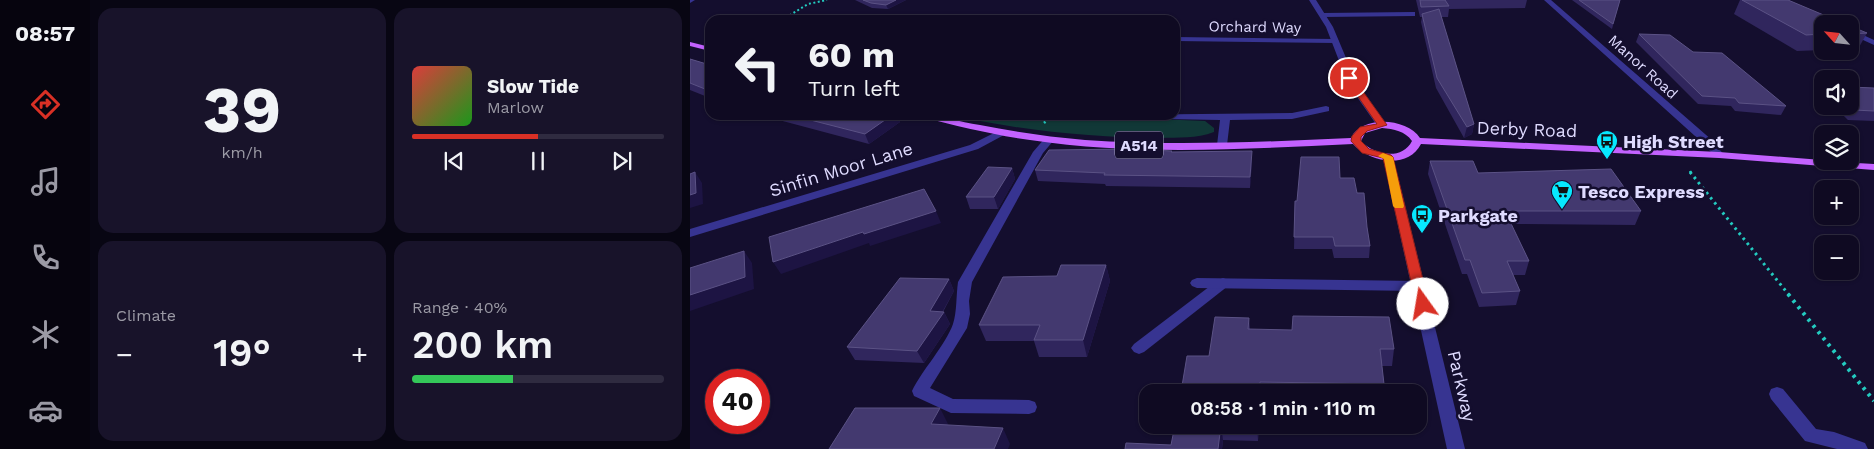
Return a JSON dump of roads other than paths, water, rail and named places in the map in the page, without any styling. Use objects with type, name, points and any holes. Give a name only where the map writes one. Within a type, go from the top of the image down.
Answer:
[{"type":"main road","points":[[690,44],[705,48]]},
{"type":"main road","name":"A514","points":[[948,120],[1000,133],[1048,140],[1118,145],[1222,145],[1356,141]]},
{"type":"main road","points":[[1382,125],[1411,133],[1417,141],[1416,148],[1410,153],[1388,157],[1366,151],[1356,141],[1356,136],[1364,129],[1382,125]]},
{"type":"main road","name":"Derby Road","points":[[1417,141],[1719,155],[1874,167]]},
{"type":"street","points":[[1312,0],[1323,15],[1353,86],[1382,125]]},
{"type":"street","name":"Manor Road","points":[[1547,0],[1708,143],[1719,155]]},
{"type":"street","points":[[1323,15],[1412,14]]},
{"type":"street","points":[[1859,36],[1874,43]]},
{"type":"street","name":"Orchard Way","points":[[1180,39],[1335,41]]},
{"type":"street","points":[[1180,116],[1292,116],[1326,110]]},
{"type":"street","points":[[1222,145],[1225,117]]},
{"type":"street","name":"Sinfin Moor Lane","points":[[690,233],[974,147],[1000,133]]},
{"type":"street","points":[[1029,407],[951,406],[920,391],[959,328],[963,314],[962,301],[965,282],[1038,152],[1048,140]]},
{"type":"street","name":"Parkway","points":[[1388,157],[1456,449]]},
{"type":"street","points":[[1198,283],[1419,286]]},
{"type":"street","points":[[1140,348],[1223,283]]},
{"type":"street","points":[[1777,394],[1811,436],[1834,440],[1859,449]]},
{"type":"place","name":"High Street","points":[[1607,160]]},
{"type":"place","name":"Tesco Express","points":[[1562,210]]},
{"type":"place","name":"Parkgate","points":[[1422,234]]}]
